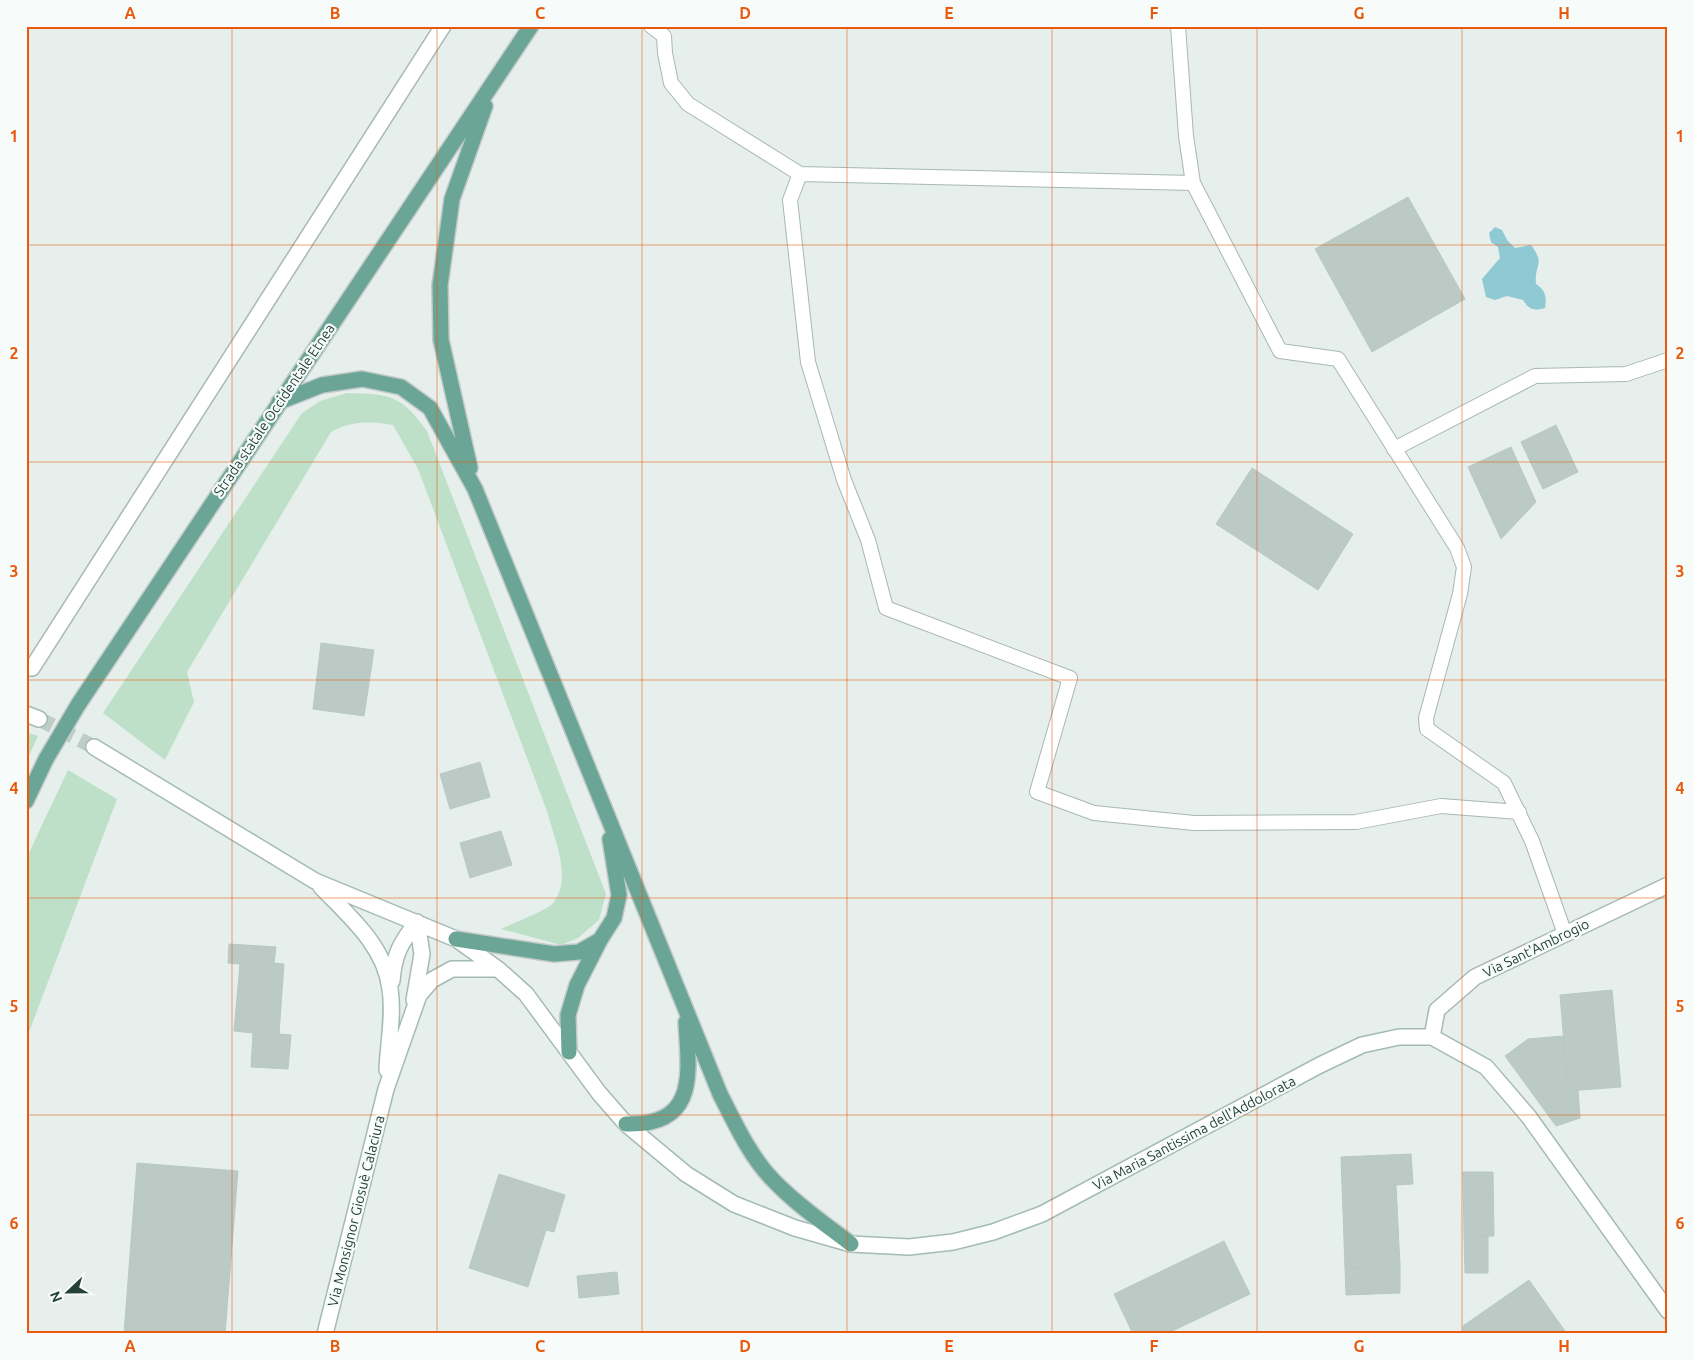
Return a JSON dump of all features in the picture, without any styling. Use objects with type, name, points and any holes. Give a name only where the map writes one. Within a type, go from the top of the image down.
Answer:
[{"type":"main road","name":"Strada statale Occidentale Etnea","points":[[26,801],[46,759],[78,705],[532,26]]},
{"type":"main road","points":[[475,489],[450,390],[441,340],[440,285],[452,199],[492,85]]},
{"type":"main road","points":[[279,402],[322,385],[362,379],[401,387],[430,408],[475,489],[720,1094],[741,1135],[773,1180],[851,1244]]},
{"type":"main road","points":[[569,1052],[568,1015],[577,985],[600,940],[614,918],[619,894],[606,815]]},
{"type":"main road","points":[[456,939],[554,954],[579,952],[600,940]]},
{"type":"main road","points":[[626,1124],[646,1125],[662,1119],[680,1104],[689,1079],[685,1011]]},
{"type":"street","points":[[26,667],[32,668],[443,26]]},
{"type":"street","points":[[94,747],[315,881],[363,931],[378,954],[387,973],[391,991]]},
{"type":"street","name":"Via Maria Santissima dell'Addolorata","points":[[315,881],[456,939],[498,969],[526,994],[599,1093],[626,1124],[686,1174],[734,1204],[795,1228],[851,1244],[909,1247],[954,1242],[1001,1229],[1042,1214],[1320,1065],[1362,1045],[1399,1037],[1432,1037],[1486,1067],[1511,1096],[1529,1117],[1668,1311]]},
{"type":"street","name":"Via Sant'Ambrogio","points":[[1432,1037],[1437,1010],[1475,977],[1668,885]]},
{"type":"street","points":[[386,1089],[393,959],[404,938],[417,922]]},
{"type":"street","points":[[412,1013],[422,954],[417,922]]},
{"type":"street","points":[[386,1089],[419,995],[432,980],[452,969],[498,969]]},
{"type":"street","name":"Via Monsignor Giosuè Calaciura","points":[[325,1334],[386,1089]]},
{"type":"lane","points":[[651,26],[667,31],[665,53],[672,83],[688,104],[800,174],[1193,183]]},
{"type":"lane","points":[[1178,26],[1186,136],[1193,183],[1280,351],[1338,358],[1457,548],[1464,567],[1460,594],[1426,718],[1427,729],[1504,783],[1519,812],[1548,880],[1565,934]]},
{"type":"lane","points":[[800,174],[790,200],[808,362],[844,480],[868,540],[886,608],[1070,678],[1037,792],[1094,813],[1194,823],[1356,822],[1440,806],[1519,812]]},
{"type":"lane","points":[[1394,449],[1536,376],[1626,374],[1668,360]]},
{"type":"green space","points":[[347,393],[374,394],[394,399],[410,410],[427,431],[606,894],[599,920],[578,938],[561,945],[501,929],[537,913],[553,903],[559,893],[561,882],[560,858],[547,811],[418,469],[393,425],[361,423],[338,428],[331,432],[187,672],[194,702],[165,760],[103,713],[302,413],[320,401]]},
{"type":"green space","points":[[26,732],[38,736],[26,762]]},
{"type":"green space","points":[[68,770],[117,799],[26,1040],[26,859]]},
{"type":"water","points":[[1495,227],[1502,230],[1507,240],[1515,248],[1531,245],[1539,261],[1536,284],[1545,294],[1545,308],[1532,309],[1523,300],[1507,296],[1495,300],[1486,297],[1482,279],[1500,258],[1498,247],[1491,242],[1489,233]]},
{"type":"building","points":[[1408,197],[1465,299],[1372,352],[1315,249]]},
{"type":"building","points":[[1556,425],[1578,472],[1543,489],[1521,442]]},
{"type":"building","points":[[1511,447],[1536,502],[1501,539],[1468,467]]},
{"type":"building","points":[[1252,468],[1353,534],[1318,590],[1216,524]]},
{"type":"building","points":[[321,643],[374,650],[364,716],[313,709]]},
{"type":"building","points":[[480,762],[490,797],[450,809],[440,774]]},
{"type":"building","points":[[501,831],[512,865],[470,878],[460,843]]},
{"type":"building","points":[[229,944],[276,947],[274,963],[284,964],[279,1034],[291,1035],[288,1069],[251,1067],[253,1033],[234,1031],[240,964],[228,963]]},
{"type":"building","points":[[1612,990],[1621,1087],[1568,1091],[1560,995]]},
{"type":"building","points":[[1564,1036],[1568,1091],[1578,1090],[1580,1118],[1556,1126],[1505,1056],[1528,1039]]},
{"type":"building","points":[[1411,1154],[1413,1184],[1396,1185],[1400,1266],[1345,1268],[1341,1157]]},
{"type":"building","points":[[137,1163],[238,1171],[225,1334],[124,1334]]},
{"type":"building","points":[[1463,1172],[1493,1172],[1494,1236],[1464,1237]]},
{"type":"building","points":[[499,1174],[565,1195],[554,1232],[546,1230],[528,1287],[469,1268]]},
{"type":"building","points":[[1488,1236],[1488,1273],[1465,1273],[1464,1237]]},
{"type":"building","points":[[1224,1241],[1250,1294],[1166,1334],[1133,1334],[1114,1294]]},
{"type":"building","points":[[1400,1266],[1400,1293],[1346,1295],[1345,1268]]},
{"type":"building","points":[[617,1272],[619,1294],[579,1298],[577,1276]]},
{"type":"building","points":[[1529,1280],[1567,1334],[1548,1334],[1523,1299],[1477,1332],[1478,1334],[1463,1334],[1463,1326]]},
{"type":"building","points":[[1523,1299],[1548,1334],[1478,1334],[1477,1332]]},
{"type":"tunnel","points":[[39,719],[94,747]]}]
